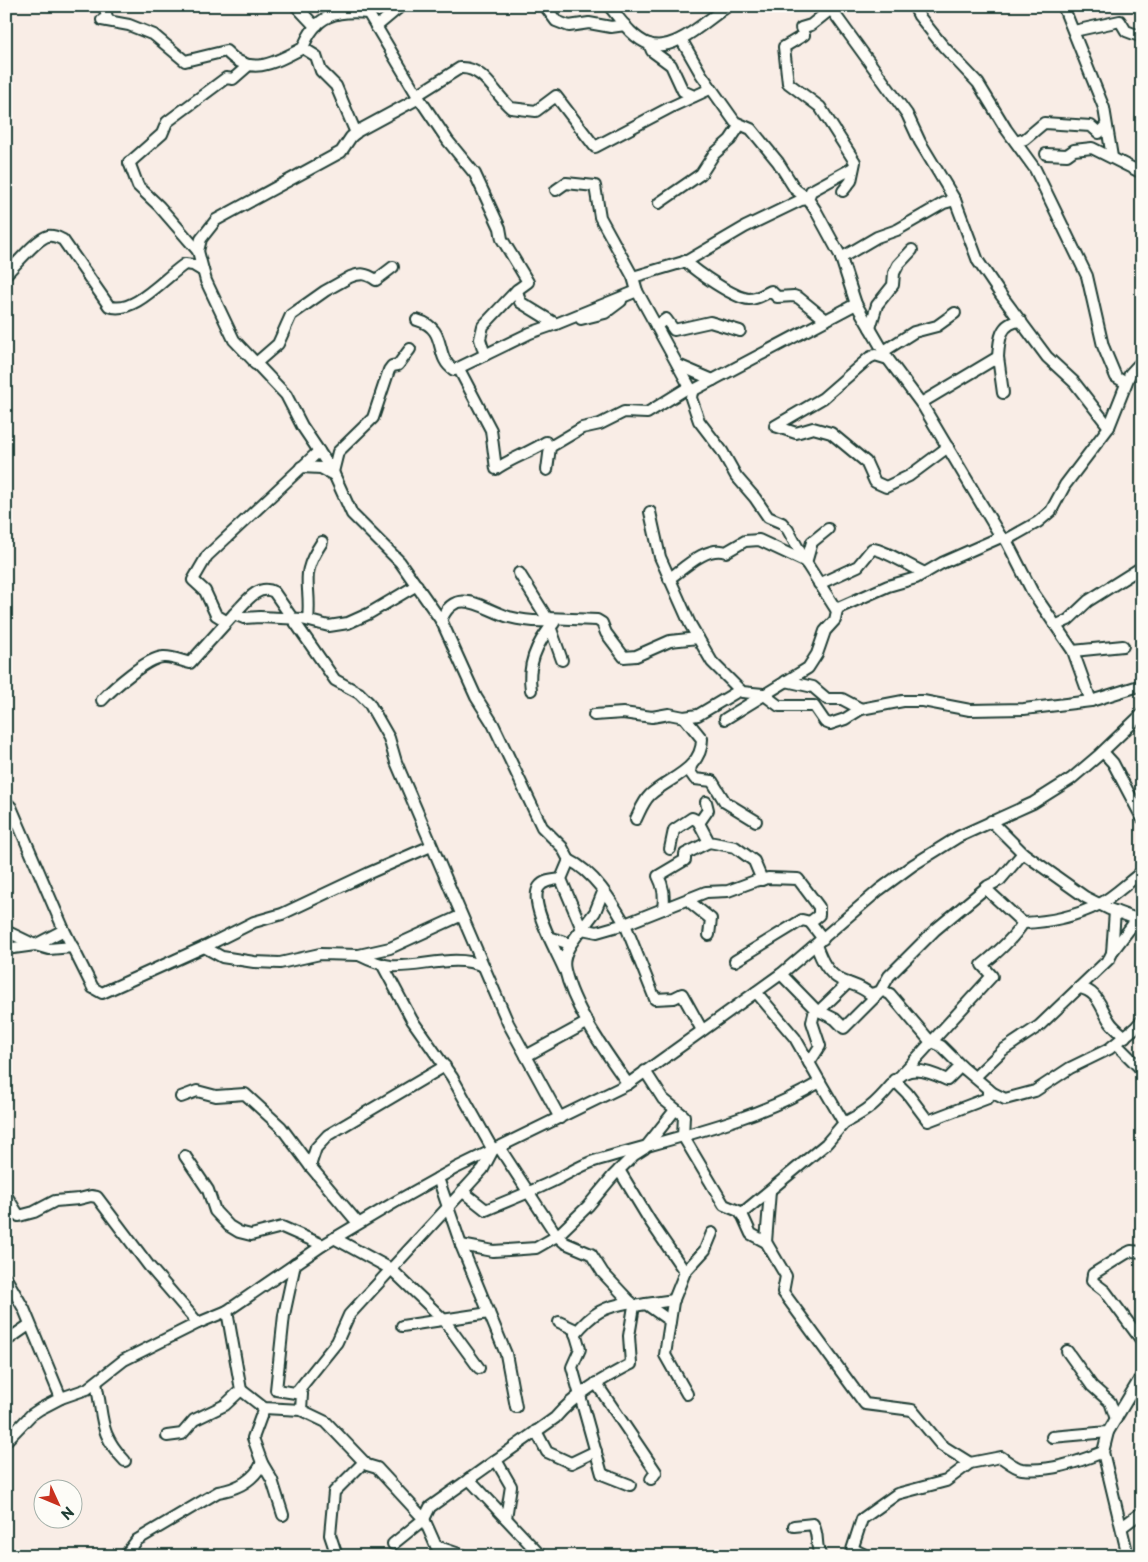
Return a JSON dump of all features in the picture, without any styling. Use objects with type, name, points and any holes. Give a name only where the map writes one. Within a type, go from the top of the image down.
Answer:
[{"type":"street","points":[[104,6],[105,21],[129,26],[154,35],[185,61],[226,51],[233,59],[249,65],[274,64],[303,48],[306,39],[326,17],[337,12],[366,10],[418,96],[448,141],[475,174],[500,228],[502,239],[528,282],[517,290],[483,326],[480,339],[486,355]]},
{"type":"street","points":[[296,6],[312,23],[317,25]]},
{"type":"street","points":[[376,27],[400,6]]},
{"type":"street","points":[[546,6],[556,21],[569,26],[589,23],[610,27],[625,25]]},
{"type":"street","points":[[609,6],[625,25],[649,44],[652,51],[671,65],[683,91],[694,96]]},
{"type":"street","points":[[649,44],[681,39],[728,6]]},
{"type":"street","points":[[914,6],[919,16],[943,46],[978,83],[1035,169],[1086,276],[1103,346],[1116,377],[1126,383]]},
{"type":"street","points":[[1063,6],[1104,108],[1103,129],[1112,157]]},
{"type":"street","points":[[843,191],[851,181],[855,162],[820,108],[788,83],[784,47],[804,35],[801,28],[811,25],[830,8],[903,107],[920,142],[955,200],[978,260],[1001,295],[1047,357],[1074,382],[1110,427]]},
{"type":"street","points":[[1074,32],[1120,20],[1126,31],[1142,37]]},
{"type":"street","points":[[681,39],[710,89],[735,122],[751,128],[778,162],[795,189],[808,199],[841,258],[856,304],[886,355],[921,403],[948,447],[1004,539],[1032,591],[1073,651],[1092,701]]},
{"type":"street","points":[[303,48],[316,56],[321,71],[336,86],[356,133]]},
{"type":"street","points":[[249,65],[233,79],[226,78],[167,122],[162,134],[129,163],[138,186],[159,206],[198,251],[206,281],[234,340],[286,395],[302,426],[334,474],[352,514],[385,545],[417,585],[441,621],[454,644],[476,698],[493,724],[542,827],[562,847],[569,860],[590,875],[625,924],[654,999],[674,998],[682,994],[702,1030]]},
{"type":"street","points":[[198,251],[201,239],[216,220],[341,152],[356,133],[460,68],[464,67],[487,80],[511,108],[536,111],[556,96],[595,147],[710,89]]},
{"type":"street","points":[[1016,142],[1025,139],[1044,123],[1090,126],[1103,129]]},
{"type":"street","points":[[659,203],[700,174],[714,154],[730,140],[740,125]]},
{"type":"street","points":[[1092,148],[1103,129]]},
{"type":"street","points":[[1046,154],[1067,154],[1074,150],[1092,148],[1142,173]]},
{"type":"street","points":[[808,199],[811,191],[853,168]]},
{"type":"street","points":[[556,190],[566,182],[595,186],[600,217],[633,277],[637,291],[691,389],[691,398],[699,421],[722,451],[736,476],[755,498],[768,518],[782,523],[788,530],[805,562],[836,609],[837,616],[824,632],[817,654],[804,677],[814,706],[825,722],[830,724],[845,719],[861,709],[903,702],[923,701],[970,710],[1024,709],[1092,701],[1142,684]]},
{"type":"street","points":[[633,277],[685,261],[744,227],[801,200],[808,199]]},
{"type":"street","points":[[841,258],[878,237],[897,230],[944,203],[955,200]]},
{"type":"street","points":[[6,274],[38,242],[48,236],[56,236],[63,240],[109,306],[118,309],[126,307],[150,292],[185,264],[193,265],[204,271]]},
{"type":"street","points":[[870,328],[877,305],[892,285],[894,273],[898,265],[912,250]]},
{"type":"street","points":[[685,261],[703,276],[747,299],[757,298],[771,290],[777,297],[794,296],[826,320]]},
{"type":"street","points":[[255,364],[278,344],[287,321],[296,310],[350,277],[368,274],[376,280],[393,267]]},
{"type":"street","points":[[517,290],[520,302],[524,306],[560,322]]},
{"type":"street","points":[[417,320],[434,328],[447,362],[450,367],[458,369],[530,333],[637,291]]},
{"type":"street","points":[[547,470],[550,447],[582,428],[600,424],[624,412],[647,413],[856,304]]},
{"type":"street","points":[[948,447],[909,476],[886,487],[875,482],[866,462],[831,433],[813,428],[796,433],[775,426],[823,398],[869,358],[875,355],[886,355],[914,332],[937,326],[955,313]]},
{"type":"street","points":[[656,326],[666,319],[674,330],[710,322],[740,331]]},
{"type":"street","points":[[1003,393],[998,357],[999,336],[1003,328],[1014,321],[1022,321]]},
{"type":"street","points":[[334,474],[338,452],[373,418],[380,390],[388,379],[389,370],[392,366],[398,365],[410,349]]},
{"type":"street","points":[[921,403],[998,357]]},
{"type":"street","points":[[678,365],[713,380]]},
{"type":"street","points":[[836,609],[888,586],[916,578],[942,563],[1004,539],[1038,522],[1050,511],[1065,485],[1110,427],[1119,408],[1126,383],[1141,366]]},
{"type":"street","points":[[458,369],[491,430],[496,469],[510,460],[527,454],[546,442]]},
{"type":"street","points":[[319,451],[207,556],[193,580],[206,591],[216,614],[230,618],[308,620],[322,626],[348,623],[380,608],[417,585]]},
{"type":"street","points":[[301,467],[321,468],[334,474]]},
{"type":"street","points":[[650,512],[660,557],[669,579],[712,662],[740,690],[751,694],[763,694],[779,706],[814,706]]},
{"type":"street","points":[[805,562],[812,542],[828,529]]},
{"type":"street","points":[[669,579],[708,552],[721,550],[726,552],[752,539],[769,543],[805,562]]},
{"type":"street","points":[[308,620],[310,605],[306,576],[308,564],[322,542]]},
{"type":"street","points":[[819,584],[858,566],[872,549],[880,550],[902,563],[925,573]]},
{"type":"street","points":[[1057,625],[1068,620],[1092,598],[1142,567]]},
{"type":"street","points":[[519,573],[551,621],[562,660]]},
{"type":"street","points":[[102,700],[115,685],[156,659],[168,657],[190,663],[255,593],[266,588],[279,596],[335,680],[359,693],[375,712],[389,738],[396,762],[431,846],[447,878],[460,916],[508,1023],[560,1118]]},
{"type":"street","points":[[441,621],[450,607],[463,601],[481,604],[508,617],[537,622],[597,620],[602,622],[606,633],[624,657],[636,656],[670,641],[698,638]]},
{"type":"street","points":[[531,690],[529,675],[535,649],[551,621]]},
{"type":"street","points":[[1073,651],[1123,646]]},
{"type":"street","points":[[725,719],[808,668]]},
{"type":"street","points":[[786,681],[808,686],[827,699],[842,699],[861,709]]},
{"type":"street","points":[[594,715],[623,713],[652,717],[669,714],[684,717],[698,715],[729,699],[740,690]]},
{"type":"street","points":[[729,699],[745,697],[751,694]]},
{"type":"street","points":[[6,1440],[31,1415],[61,1398],[74,1395],[96,1384],[124,1360],[198,1323],[227,1311],[358,1223],[438,1178],[628,1084],[781,974],[879,890],[913,865],[991,821],[1053,792],[1103,752],[1142,714]]},
{"type":"street","points":[[636,819],[648,798],[679,777],[698,756],[702,739],[684,717]]},
{"type":"street","points":[[1103,752],[1113,764],[1142,818]]},
{"type":"street","points":[[691,765],[690,772],[695,779],[712,781],[724,802],[756,821]]},
{"type":"street","points":[[6,802],[11,807],[64,930],[93,988],[102,993],[254,922],[282,914],[369,872],[431,846]]},
{"type":"street","points":[[700,822],[708,810],[706,802]]},
{"type":"street","points":[[670,848],[674,830],[692,818],[700,822],[709,842]]},
{"type":"street","points":[[975,1077],[1003,1050],[1039,1026],[1100,969],[1139,920],[1099,905],[1023,853],[991,821]]},
{"type":"street","points":[[663,909],[665,897],[658,876],[685,860],[685,854],[690,850],[709,842],[735,847],[754,861],[762,880]]},
{"type":"street","points":[[781,974],[816,1011],[835,1019],[844,1028],[880,992],[889,976],[935,930],[1000,880],[1023,853]]},
{"type":"street","points":[[569,860],[561,879],[582,929]]},
{"type":"street","points":[[986,889],[1023,923],[1047,922],[1066,918],[1099,905],[1142,872]]},
{"type":"street","points":[[561,879],[545,882],[539,887],[536,895],[538,910],[580,1010],[628,1084]]},
{"type":"street","points":[[582,929],[597,932],[625,924],[706,892],[728,891],[762,880],[798,879],[819,907],[819,915],[810,922]]},
{"type":"street","points":[[564,970],[570,944],[595,912],[603,892]]},
{"type":"street","points":[[691,898],[691,903],[711,919],[709,935]]},
{"type":"street","points":[[1112,952],[1115,911]]},
{"type":"street","points":[[204,947],[222,957],[254,962],[280,963],[320,954],[359,955],[390,948],[460,916]]},
{"type":"street","points":[[736,962],[802,920],[810,922]]},
{"type":"street","points":[[810,922],[819,942],[824,963],[840,979],[862,987],[870,994],[880,992],[890,994],[930,1041],[941,1046],[988,1089],[1005,1100],[1035,1091],[1070,1068],[1116,1044],[1142,1020]]},
{"type":"street","points":[[742,1214],[826,1144],[844,1123],[871,1106],[894,1080],[903,1073],[930,1041],[946,1028],[967,1001],[992,976],[982,965],[995,951],[1014,938],[1023,923]]},
{"type":"street","points":[[6,949],[35,945],[64,930]]},
{"type":"street","points":[[6,931],[35,945],[49,949],[73,947]]},
{"type":"street","points":[[550,937],[570,944]]},
{"type":"street","points":[[359,955],[392,966],[464,962],[484,966]]},
{"type":"street","points":[[382,964],[412,1020],[445,1066],[496,1149],[557,1236],[565,1243],[591,1254],[603,1273],[632,1304],[629,1336],[631,1364],[596,1383],[570,1401],[555,1418],[430,1507],[424,1518],[393,1544]]},
{"type":"street","points":[[809,1063],[820,1046],[812,1022],[816,1011],[848,983]]},
{"type":"street","points":[[1079,988],[1088,990],[1098,1000],[1112,1025],[1125,1037]]},
{"type":"street","points":[[756,992],[795,1038],[844,1123]]},
{"type":"street","points":[[526,1056],[588,1022]]},
{"type":"street","points":[[1116,1044],[1142,1070]]},
{"type":"street","points":[[310,1166],[316,1148],[328,1135],[445,1066]]},
{"type":"street","points":[[903,1073],[917,1071],[934,1074],[947,1080],[961,1066]]},
{"type":"street","points":[[645,1071],[663,1099],[680,1113],[688,1135],[724,1205],[742,1214],[751,1234],[766,1242],[786,1276],[783,1292],[865,1404],[912,1410],[941,1445],[970,1463]]},
{"type":"street","points":[[894,1080],[907,1093],[928,1121],[988,1098],[988,1089]]},
{"type":"street","points":[[462,1191],[486,1210],[528,1193],[592,1162],[688,1135],[790,1100],[820,1082]]},
{"type":"street","points":[[180,1097],[197,1091],[216,1096],[245,1094],[281,1127],[310,1166],[358,1223]]},
{"type":"street","points":[[461,1245],[494,1251],[536,1248],[557,1236],[588,1206],[598,1191],[634,1155],[646,1148],[680,1113]]},
{"type":"street","points":[[296,1393],[337,1342],[349,1315],[483,1170],[496,1149]]},
{"type":"street","points":[[185,1156],[208,1190],[214,1211],[229,1226],[239,1232],[251,1235],[266,1233],[282,1227],[323,1245]]},
{"type":"street","points":[[619,1170],[650,1221],[685,1272]]},
{"type":"street","points":[[438,1178],[461,1245],[506,1354],[516,1407]]},
{"type":"street","points":[[766,1242],[770,1191]]},
{"type":"street","points":[[6,1195],[19,1216],[34,1212],[55,1201],[91,1196],[97,1197],[149,1266],[198,1323]]},
{"type":"street","points":[[688,1394],[665,1355],[670,1321],[674,1300],[685,1272],[704,1250],[712,1233]]},
{"type":"street","points":[[334,1238],[391,1269],[444,1320],[479,1368]]},
{"type":"street","points":[[1142,1252],[1131,1251],[1125,1254],[1093,1274],[1092,1281],[1105,1292],[1142,1341]]},
{"type":"street","points":[[296,1264],[284,1315],[276,1390],[302,1394],[302,1410]]},
{"type":"street","points":[[6,1278],[16,1291],[61,1398]]},
{"type":"street","points":[[575,1334],[582,1325],[607,1306],[674,1300]]},
{"type":"street","points":[[646,1304],[670,1321]]},
{"type":"street","points":[[227,1311],[241,1390],[264,1408],[302,1410],[326,1422],[364,1462],[377,1468],[424,1518],[436,1546],[457,1554]]},
{"type":"street","points":[[402,1326],[489,1313]]},
{"type":"street","points":[[560,1322],[574,1329],[580,1349],[572,1367],[602,1474],[630,1485]]},
{"type":"street","points":[[6,1341],[29,1325]]},
{"type":"street","points":[[1067,1352],[1092,1386],[1110,1402],[1116,1419]]},
{"type":"street","points":[[1128,1556],[1103,1452],[1108,1432],[1142,1375]]},
{"type":"street","points":[[596,1383],[656,1472],[651,1479]]},
{"type":"street","points":[[96,1384],[103,1427],[108,1442],[125,1461]]},
{"type":"street","points":[[167,1436],[182,1434],[194,1420],[225,1405],[241,1390]]},
{"type":"street","points":[[264,1408],[253,1438],[262,1463],[272,1480],[284,1515]]},
{"type":"street","points":[[536,1432],[547,1452],[571,1463],[596,1451]]},
{"type":"street","points":[[1052,1438],[1108,1432]]},
{"type":"street","points":[[867,1556],[852,1552],[862,1519],[897,1494],[946,1481],[970,1463],[1001,1457],[1020,1469],[1051,1467],[1074,1464],[1103,1452]]},
{"type":"street","points":[[496,1460],[511,1486],[506,1518]]},
{"type":"street","points":[[337,1556],[330,1535],[334,1492],[364,1462]]},
{"type":"street","points":[[125,1556],[136,1540],[218,1492],[234,1490],[258,1473],[262,1463]]},
{"type":"street","points":[[469,1479],[541,1556]]},
{"type":"street","points":[[1122,1527],[1142,1512]]},
{"type":"street","points":[[794,1526],[813,1524],[818,1535],[816,1549],[821,1556]]}]
